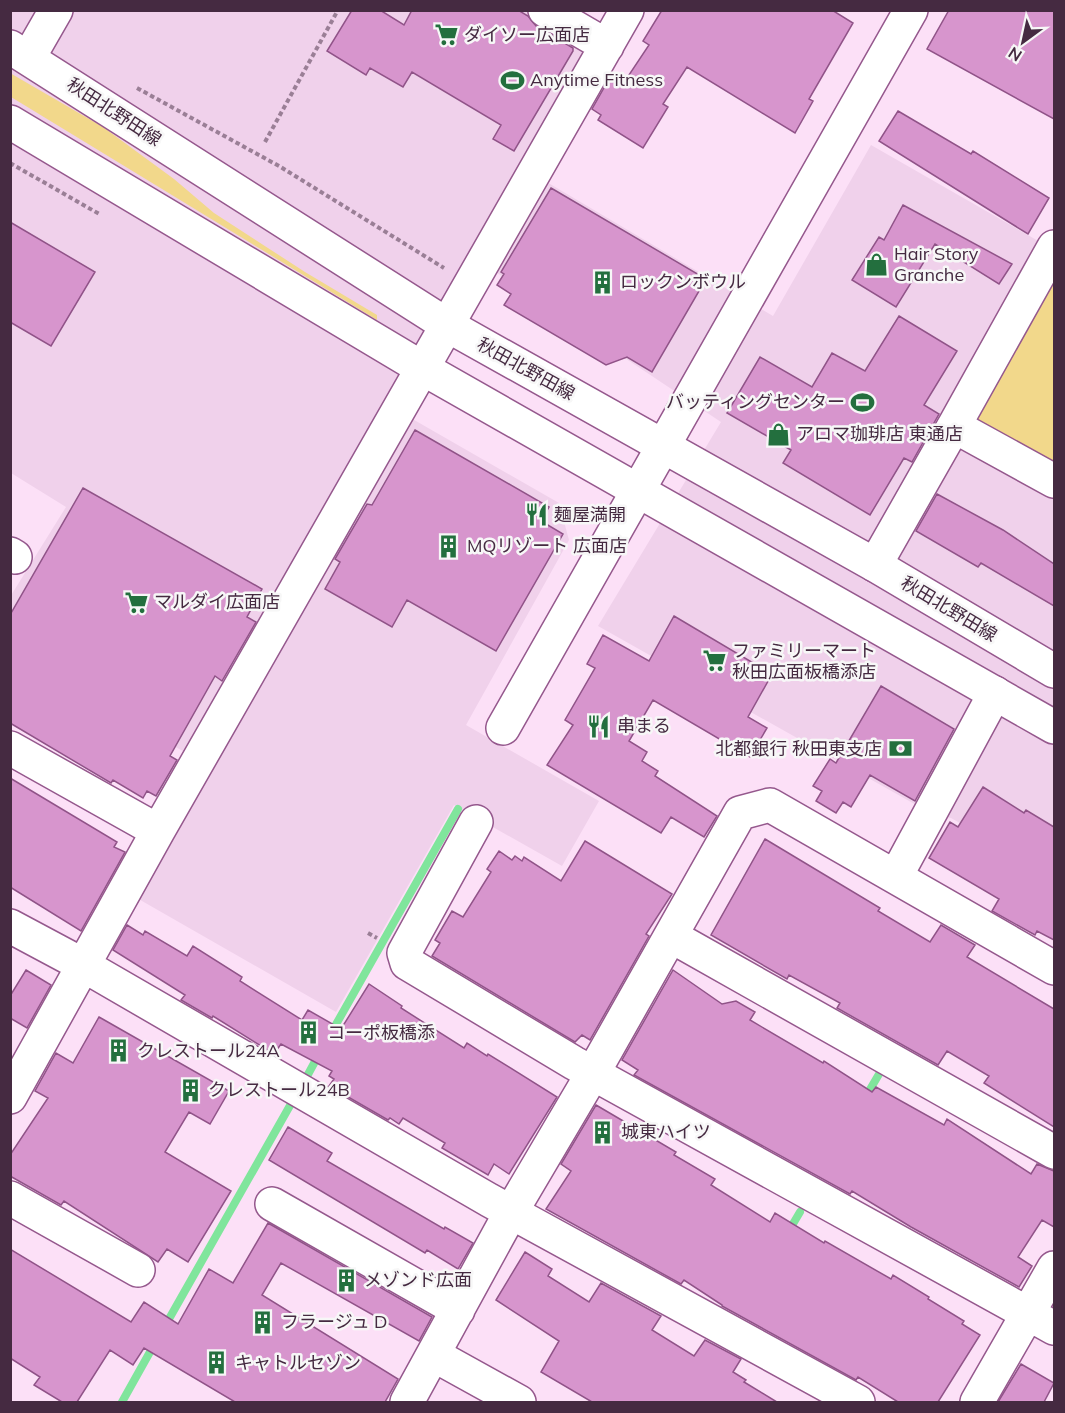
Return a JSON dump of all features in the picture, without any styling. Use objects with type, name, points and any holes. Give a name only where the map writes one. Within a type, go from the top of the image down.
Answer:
[{"type":"street","points":[[20,52],[56,10]]},
{"type":"street","points":[[545,10],[607,46]]},
{"type":"street","points":[[10,1097],[158,831],[627,10]]},
{"type":"street","points":[[503,728],[639,492],[910,10]]},
{"type":"street","name":"秋田北野田線","points":[[20,52],[447,325],[875,565],[1054,671]]},
{"type":"street","points":[[10,122],[422,368],[1054,727]]},
{"type":"street","points":[[875,565],[1054,247]]},
{"type":"street","points":[[954,426],[1054,481]]},
{"type":"street","points":[[896,876],[994,693]]},
{"type":"street","points":[[10,748],[158,831]]},
{"type":"street","points":[[406,1402],[511,1212],[740,813],[770,805],[1054,968]]},
{"type":"street","points":[[476,822],[404,953],[407,963],[574,1063],[1041,1321]]},
{"type":"street","points":[[10,926],[83,965],[511,1212],[858,1402]]},
{"type":"street","points":[[671,936],[1054,1152]]},
{"type":"street","points":[[10,1198],[138,1270]]},
{"type":"street","points":[[272,1204],[458,1310]]},
{"type":"street","points":[[977,1402],[1041,1321],[1054,1268]]},
{"type":"street","points":[[434,1355],[519,1402]]},
{"type":"path","points":[[265,142],[338,10]]},
{"type":"path","points":[[134,87],[279,166],[471,285]]},
{"type":"shaded area","points":[[11,11],[561,11],[620,44],[540,178],[773,316],[871,145],[1054,250],[1054,876],[951,818],[934,815],[598,626],[721,422],[473,257],[190,755],[11,655],[10,597],[66,507],[11,473]]},
{"type":"shaded area","points":[[10,73],[103,127],[174,179],[214,213],[377,315],[377,320],[11,97]]},
{"type":"shaded area","points":[[1054,250],[1054,472],[961,421]]},
{"type":"shaded area","points":[[409,417],[559,503],[569,540],[466,725],[599,801],[562,866],[454,805],[336,1012],[135,897]]},
{"type":"building","points":[[352,10],[380,10],[404,25],[412,10],[518,10],[528,16],[536,26],[573,48],[573,51],[514,151],[493,139],[501,125],[412,72],[403,87],[370,68],[366,75],[327,51]]},
{"type":"building","points":[[662,10],[832,10],[853,23],[809,99],[813,101],[795,133],[687,67],[663,104],[668,107],[643,148],[598,120],[601,115],[592,109],[609,79],[621,87],[649,45],[643,41]]},
{"type":"building","points":[[949,10],[1054,10],[1054,119],[927,49]]},
{"type":"building","points":[[898,111],[971,154],[973,151],[1049,198],[1028,234],[879,141]]},
{"type":"building","name":"ロックンボウル","points":[[551,188],[706,279],[652,372],[627,357],[606,365],[504,305],[511,294],[497,285],[504,274],[501,272]]},
{"type":"building","points":[[903,205],[1012,264],[999,284],[935,244],[896,307],[852,280],[879,237],[884,240]]},
{"type":"building","points":[[10,222],[95,272],[51,346],[10,322]]},
{"type":"building","points":[[899,316],[957,351],[924,405],[939,414],[912,462],[904,458],[870,515],[783,463],[791,450],[727,413],[760,357],[812,387],[832,353],[865,371]]},
{"type":"building","name":"MQリゾート 広面店","points":[[415,430],[549,507],[541,521],[563,534],[496,651],[407,600],[392,627],[325,589],[340,562],[335,559],[367,504],[372,505]]},
{"type":"building","name":"マルダイ広面店","points":[[83,488],[262,589],[247,617],[256,622],[222,681],[215,676],[170,756],[177,760],[156,796],[147,791],[143,798],[113,780],[111,783],[10,723],[10,615]]},
{"type":"building","points":[[937,494],[1003,530],[1054,564],[1054,606],[981,563],[978,567],[916,531]]},
{"type":"building","points":[[674,616],[772,674],[748,717],[767,728],[750,757],[653,700],[629,741],[647,752],[642,761],[658,771],[655,776],[717,816],[704,837],[671,817],[661,833],[547,765],[573,725],[565,720],[595,668],[587,664],[603,635],[649,661]]},
{"type":"building","points":[[881,686],[954,729],[915,801],[870,775],[851,807],[843,802],[836,813],[816,801],[822,791],[813,786],[830,759],[836,763]]},
{"type":"building","points":[[10,778],[117,842],[114,847],[125,852],[81,931],[10,887]]},
{"type":"building","points":[[983,787],[1024,813],[1026,810],[1054,827],[1054,940],[1037,931],[1035,935],[992,911],[999,899],[929,858],[950,822],[958,827]]},
{"type":"building","points":[[765,839],[880,908],[878,911],[930,942],[941,925],[975,945],[967,957],[1054,1009],[1054,1127],[984,1083],[989,1076],[947,1051],[938,1065],[837,1008],[840,1003],[789,975],[787,979],[711,935]]},
{"type":"building","points":[[585,841],[672,894],[646,934],[649,936],[590,1040],[582,1035],[575,1042],[432,956],[440,943],[435,940],[452,911],[463,917],[491,872],[487,869],[499,851],[512,860],[515,856],[522,861],[524,857],[561,881]]},
{"type":"building","points":[[127,925],[143,935],[145,931],[187,956],[193,946],[242,977],[240,981],[302,1020],[308,1010],[341,1029],[369,984],[402,1006],[401,1008],[464,1048],[467,1043],[487,1056],[488,1054],[557,1097],[509,1174],[494,1164],[488,1175],[442,1148],[445,1143],[403,1118],[399,1124],[390,1118],[388,1120],[329,1086],[334,1079],[329,1076],[332,1071],[281,1044],[274,1054],[213,1016],[212,1018],[181,1000],[185,995],[113,950]]},
{"type":"building","points":[[26,970],[51,985],[27,1028],[10,1018],[10,996]]},
{"type":"building","points":[[673,970],[722,1004],[736,1001],[755,1012],[750,1020],[823,1063],[824,1061],[872,1092],[876,1087],[944,1125],[947,1119],[1031,1174],[1037,1164],[1054,1171],[1054,1227],[1042,1220],[1018,1257],[1032,1266],[1019,1287],[911,1227],[852,1191],[850,1194],[634,1075],[638,1070],[622,1060]]},
{"type":"building","points":[[99,1017],[229,1091],[210,1124],[189,1112],[165,1152],[231,1191],[188,1262],[167,1249],[158,1262],[64,1201],[61,1205],[10,1176],[10,1155],[48,1098],[35,1091],[56,1053],[73,1063]]},
{"type":"building","points":[[596,1105],[676,1152],[674,1155],[715,1179],[711,1185],[770,1222],[775,1213],[824,1243],[825,1241],[891,1279],[893,1275],[964,1321],[962,1324],[980,1335],[938,1402],[898,1402],[858,1377],[856,1380],[722,1306],[684,1280],[681,1284],[546,1209],[571,1171],[561,1164]]},
{"type":"building","points":[[288,1127],[332,1153],[327,1161],[444,1229],[445,1227],[473,1243],[458,1269],[427,1250],[425,1253],[269,1160]]},
{"type":"building","points":[[268,1223],[432,1317],[419,1341],[281,1263],[262,1295],[398,1379],[385,1402],[235,1402],[144,1348],[133,1365],[110,1350],[77,1402],[62,1402],[34,1385],[40,1377],[10,1358],[10,1249],[131,1322],[144,1302],[178,1324],[209,1269],[233,1283]]},
{"type":"building","points":[[525,1252],[552,1269],[548,1276],[589,1302],[601,1283],[661,1316],[652,1330],[694,1356],[705,1340],[741,1359],[733,1372],[746,1380],[744,1382],[777,1402],[592,1402],[541,1372],[559,1341],[496,1300]]},
{"type":"building","points":[[1021,1364],[1054,1383],[1044,1402],[998,1402]]},
{"type":"waterway","points":[[330,1035],[458,809]]},
{"type":"waterway","points":[[305,1080],[319,1054]]},
{"type":"waterway","points":[[865,1098],[882,1069]]},
{"type":"waterway","points":[[165,1326],[292,1102]]},
{"type":"waterway","points":[[787,1234],[800,1212]]},
{"type":"waterway","points":[[122,1402],[155,1343]]},
{"type":"place","name":"ダイソー広面店","points":[[446,35]]},
{"type":"place","name":"Anytime Fitness","points":[[512,80]]},
{"type":"place","name":"Hair Story Granche","points":[[876,264]]},
{"type":"place","name":"ロックンボウル","points":[[602,282]]},
{"type":"place","name":"バッティングセンター","points":[[863,402]]},
{"type":"place","name":"アロマ珈琲店 東通店","points":[[778,434]]},
{"type":"place","name":"麺屋満開","points":[[536,515]]},
{"type":"place","name":"MQリゾート 広面店","points":[[449,546]]},
{"type":"place","name":"マルダイ広面店","points":[[136,602]]},
{"type":"place","name":"ファミリーマート 秋田広面板橋添店","points":[[714,661]]},
{"type":"place","name":"串まる","points":[[599,726]]},
{"type":"place","name":"北都銀行 秋田東支店","points":[[900,749]]},
{"type":"place","name":"コーポ板橋添","points":[[309,1033]]},
{"type":"place","name":"クレストール24A","points":[[119,1051]]},
{"type":"place","name":"クレストール24B","points":[[190,1090]]},
{"type":"place","name":"城東ハイツ","points":[[603,1132]]},
{"type":"place","name":"メゾンド広面","points":[[346,1280]]},
{"type":"place","name":"フラージュ D","points":[[263,1322]]},
{"type":"place","name":"キャトルセゾン","points":[[217,1363]]}]
